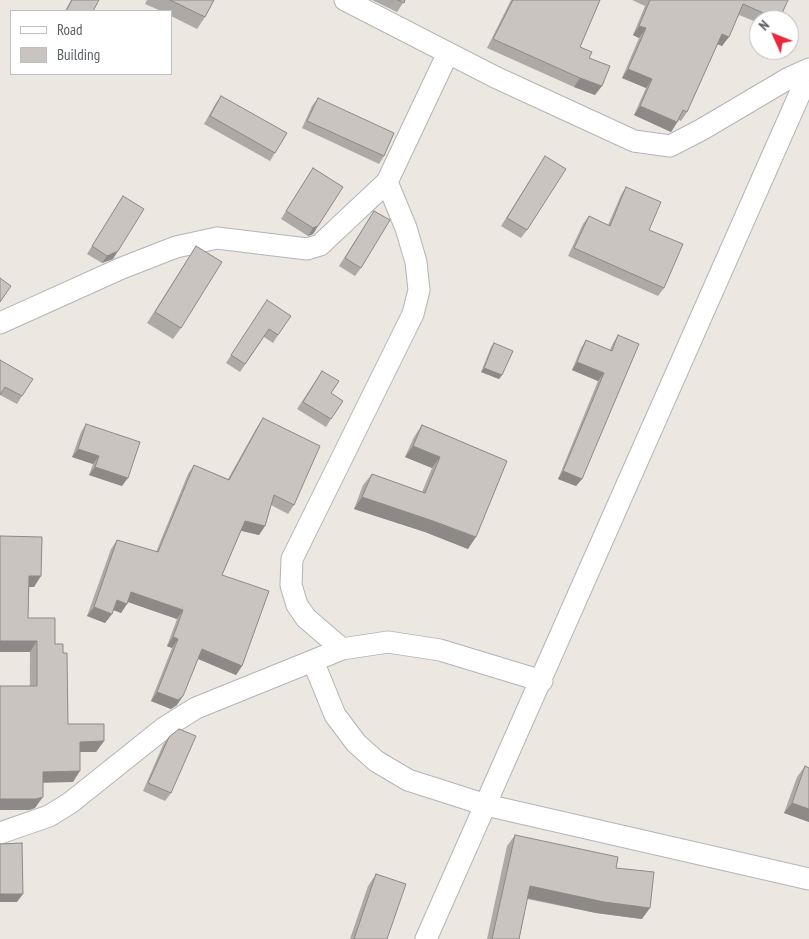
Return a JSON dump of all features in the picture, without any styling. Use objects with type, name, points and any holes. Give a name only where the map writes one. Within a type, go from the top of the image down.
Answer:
[{"type":"street","points":[[345,0],[495,77],[634,141],[670,146],[789,78],[809,71]]},
{"type":"street","points":[[0,324],[122,268],[176,247],[217,238],[308,249],[320,245],[387,182],[448,53]]},
{"type":"street","points":[[426,939],[542,681],[809,71]]},
{"type":"street","points":[[342,649],[306,618],[297,605],[291,585],[292,559],[409,323],[415,306],[419,290],[416,262],[406,228],[387,182]]},
{"type":"street","points":[[0,833],[49,816],[70,804],[164,728],[196,708],[342,649],[388,642],[440,650],[542,681]]},
{"type":"street","points":[[313,661],[335,715],[356,743],[376,761],[408,780],[486,805],[809,879]]},
{"type":"building","points":[[72,0],[99,0],[94,10],[67,10]]},
{"type":"building","points":[[170,0],[214,0],[205,17]]},
{"type":"building","points":[[513,0],[600,0],[580,47],[592,52],[589,58],[610,66],[602,86],[493,39]]},
{"type":"building","points":[[650,0],[788,0],[784,10],[756,10],[743,4],[729,37],[722,34],[687,112],[683,110],[677,122],[640,106],[652,79],[628,69],[646,28],[639,26]]},
{"type":"building","points":[[221,96],[287,133],[275,153],[210,116]]},
{"type":"building","points":[[318,98],[394,133],[384,156],[307,121]]},
{"type":"building","points":[[545,156],[566,169],[527,230],[507,218]]},
{"type":"building","points":[[313,168],[343,187],[318,226],[313,228],[286,211]]},
{"type":"building","points":[[626,187],[661,202],[649,230],[683,244],[664,288],[574,248],[589,216],[610,226]]},
{"type":"building","points":[[123,196],[144,209],[118,251],[107,256],[92,246]]},
{"type":"building","points":[[374,211],[390,220],[361,268],[345,258]]},
{"type":"building","points":[[196,246],[222,262],[181,328],[155,312]]},
{"type":"building","points":[[0,278],[11,286],[0,302]]},
{"type":"building","points":[[267,300],[291,316],[278,335],[269,329],[245,364],[231,355]]},
{"type":"building","points":[[618,335],[639,344],[582,479],[563,471],[604,373],[577,362],[586,340],[612,351]]},
{"type":"building","points":[[494,343],[513,351],[502,375],[484,368]]},
{"type":"building","points":[[0,360],[33,379],[22,396],[5,387],[0,395]]},
{"type":"building","points":[[322,371],[339,381],[331,393],[343,401],[331,419],[303,402]]},
{"type":"building","points":[[263,418],[320,446],[294,505],[274,495],[265,526],[245,521],[222,575],[269,591],[242,666],[202,649],[183,696],[178,700],[157,692],[178,639],[173,637],[183,610],[131,592],[127,604],[117,600],[112,614],[94,607],[117,540],[158,552],[194,465],[229,480]]},
{"type":"building","points":[[86,424],[140,442],[128,478],[95,467],[99,456],[78,449]]},
{"type":"building","points":[[422,425],[507,461],[476,537],[362,497],[372,474],[425,493],[440,457],[413,446]]},
{"type":"building","points":[[0,536],[42,537],[41,576],[29,576],[28,618],[55,618],[55,644],[63,644],[63,653],[67,653],[68,724],[104,724],[104,741],[80,742],[80,771],[43,772],[43,797],[36,799],[0,799],[0,686],[37,686],[37,641],[0,641]]},
{"type":"building","points":[[179,729],[196,736],[171,793],[148,783],[169,737]]},
{"type":"building","points":[[805,766],[809,768],[809,809],[792,803]]},
{"type":"building","points":[[515,835],[618,857],[616,868],[654,872],[650,908],[604,902],[530,886],[519,939],[492,939]]},
{"type":"building","points":[[22,843],[23,894],[0,894],[0,844]]},
{"type":"building","points":[[376,874],[406,884],[387,939],[354,939]]}]
